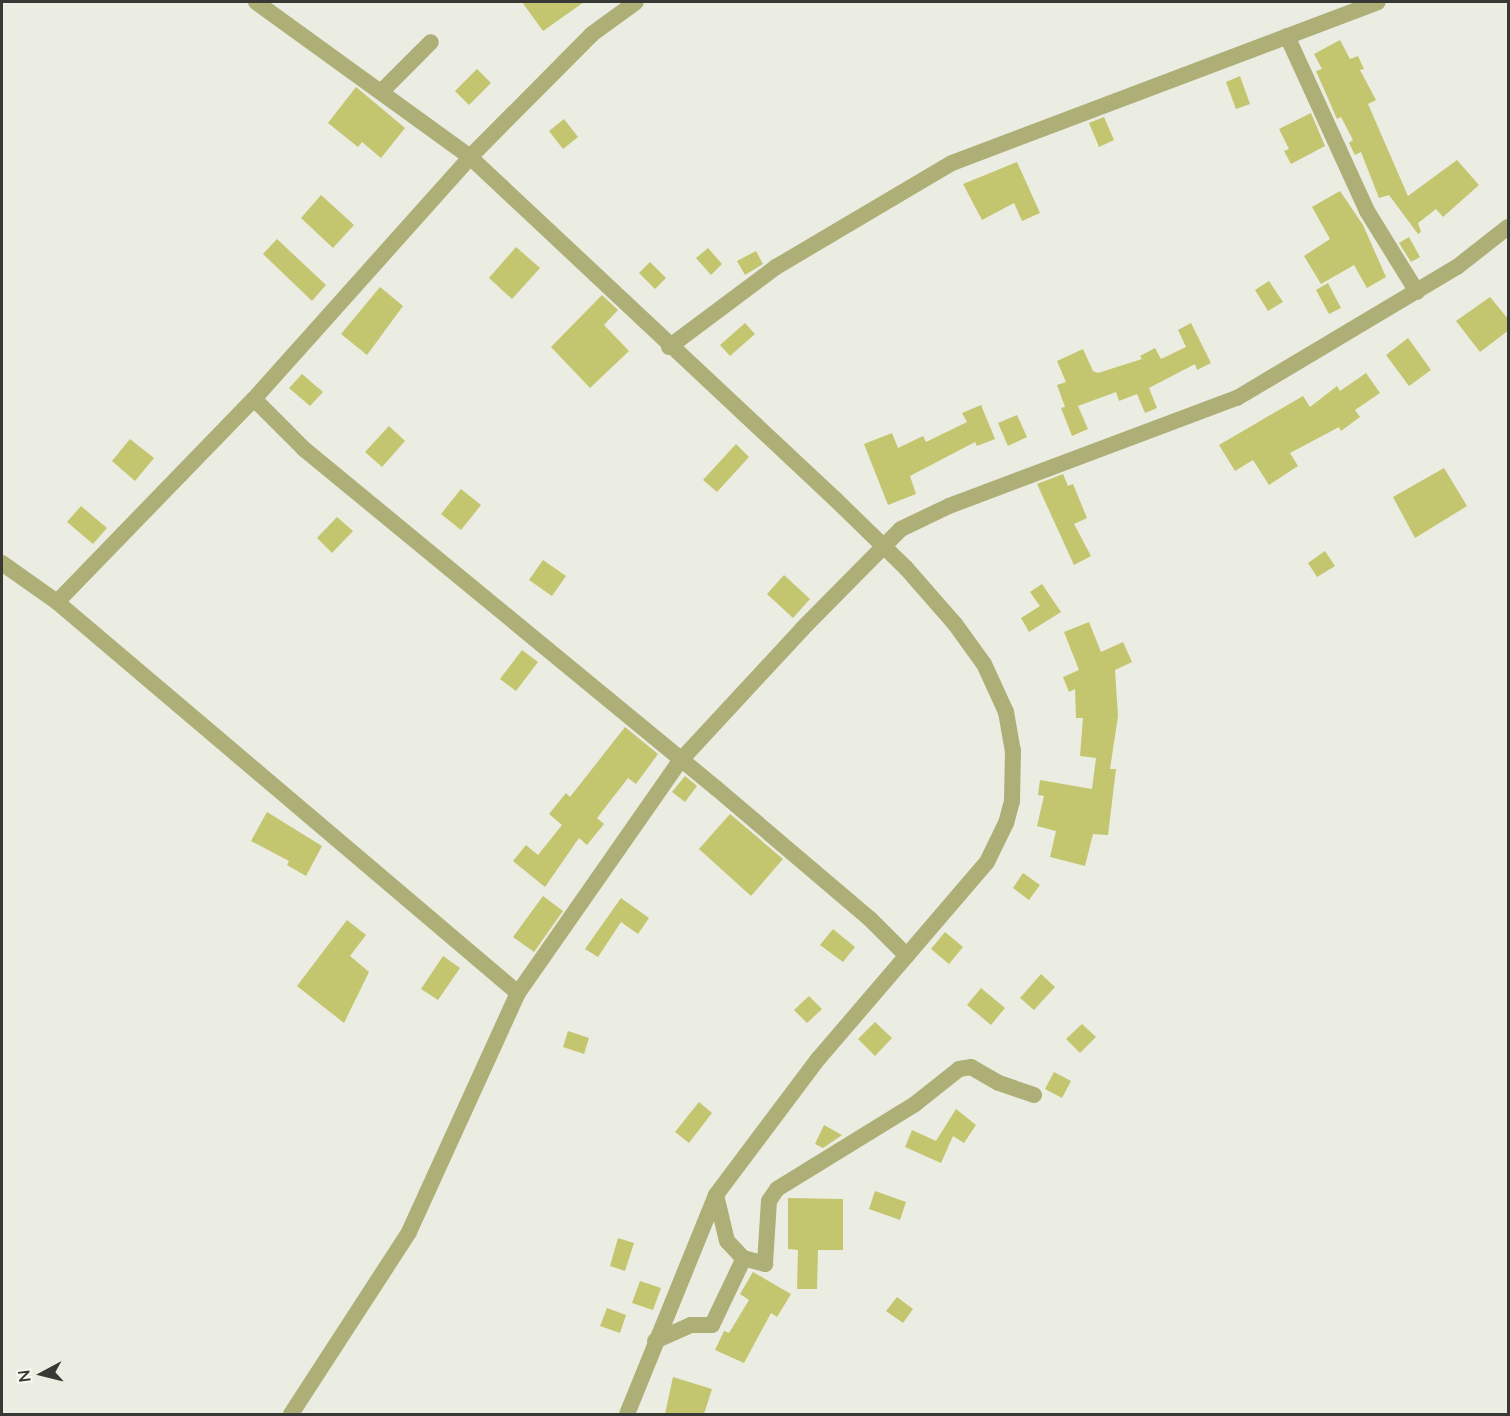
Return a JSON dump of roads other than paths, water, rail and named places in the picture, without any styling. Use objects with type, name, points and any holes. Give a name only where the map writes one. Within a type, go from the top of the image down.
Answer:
[{"type":"street","points":[[256,2],[382,91],[470,157],[881,546],[928,592],[984,664],[1006,712],[1013,750],[1012,801],[1006,823],[987,862],[819,1059],[716,1195],[627,1414]]},
{"type":"street","points":[[57,602],[254,399],[470,157],[592,34],[636,2]]},
{"type":"street","points":[[669,347],[776,267],[952,163],[1378,2]]},
{"type":"street","points":[[1287,36],[1362,201],[1417,292]]},
{"type":"street","points":[[382,91],[431,42]]},
{"type":"street","points":[[291,1414],[409,1232],[518,993],[680,761],[881,546],[901,529],[948,506],[1237,398],[1417,292],[1509,227]]},
{"type":"street","points":[[254,399],[304,449],[870,919],[907,956]]},
{"type":"street","points":[[2,563],[57,602],[518,993]]},
{"type":"street","points":[[716,1195],[727,1241],[743,1258],[765,1264],[769,1201],[777,1189],[915,1104],[959,1069],[971,1067],[999,1083],[1034,1095]]},
{"type":"street","points":[[655,1341],[691,1325],[712,1325],[743,1258]]}]
